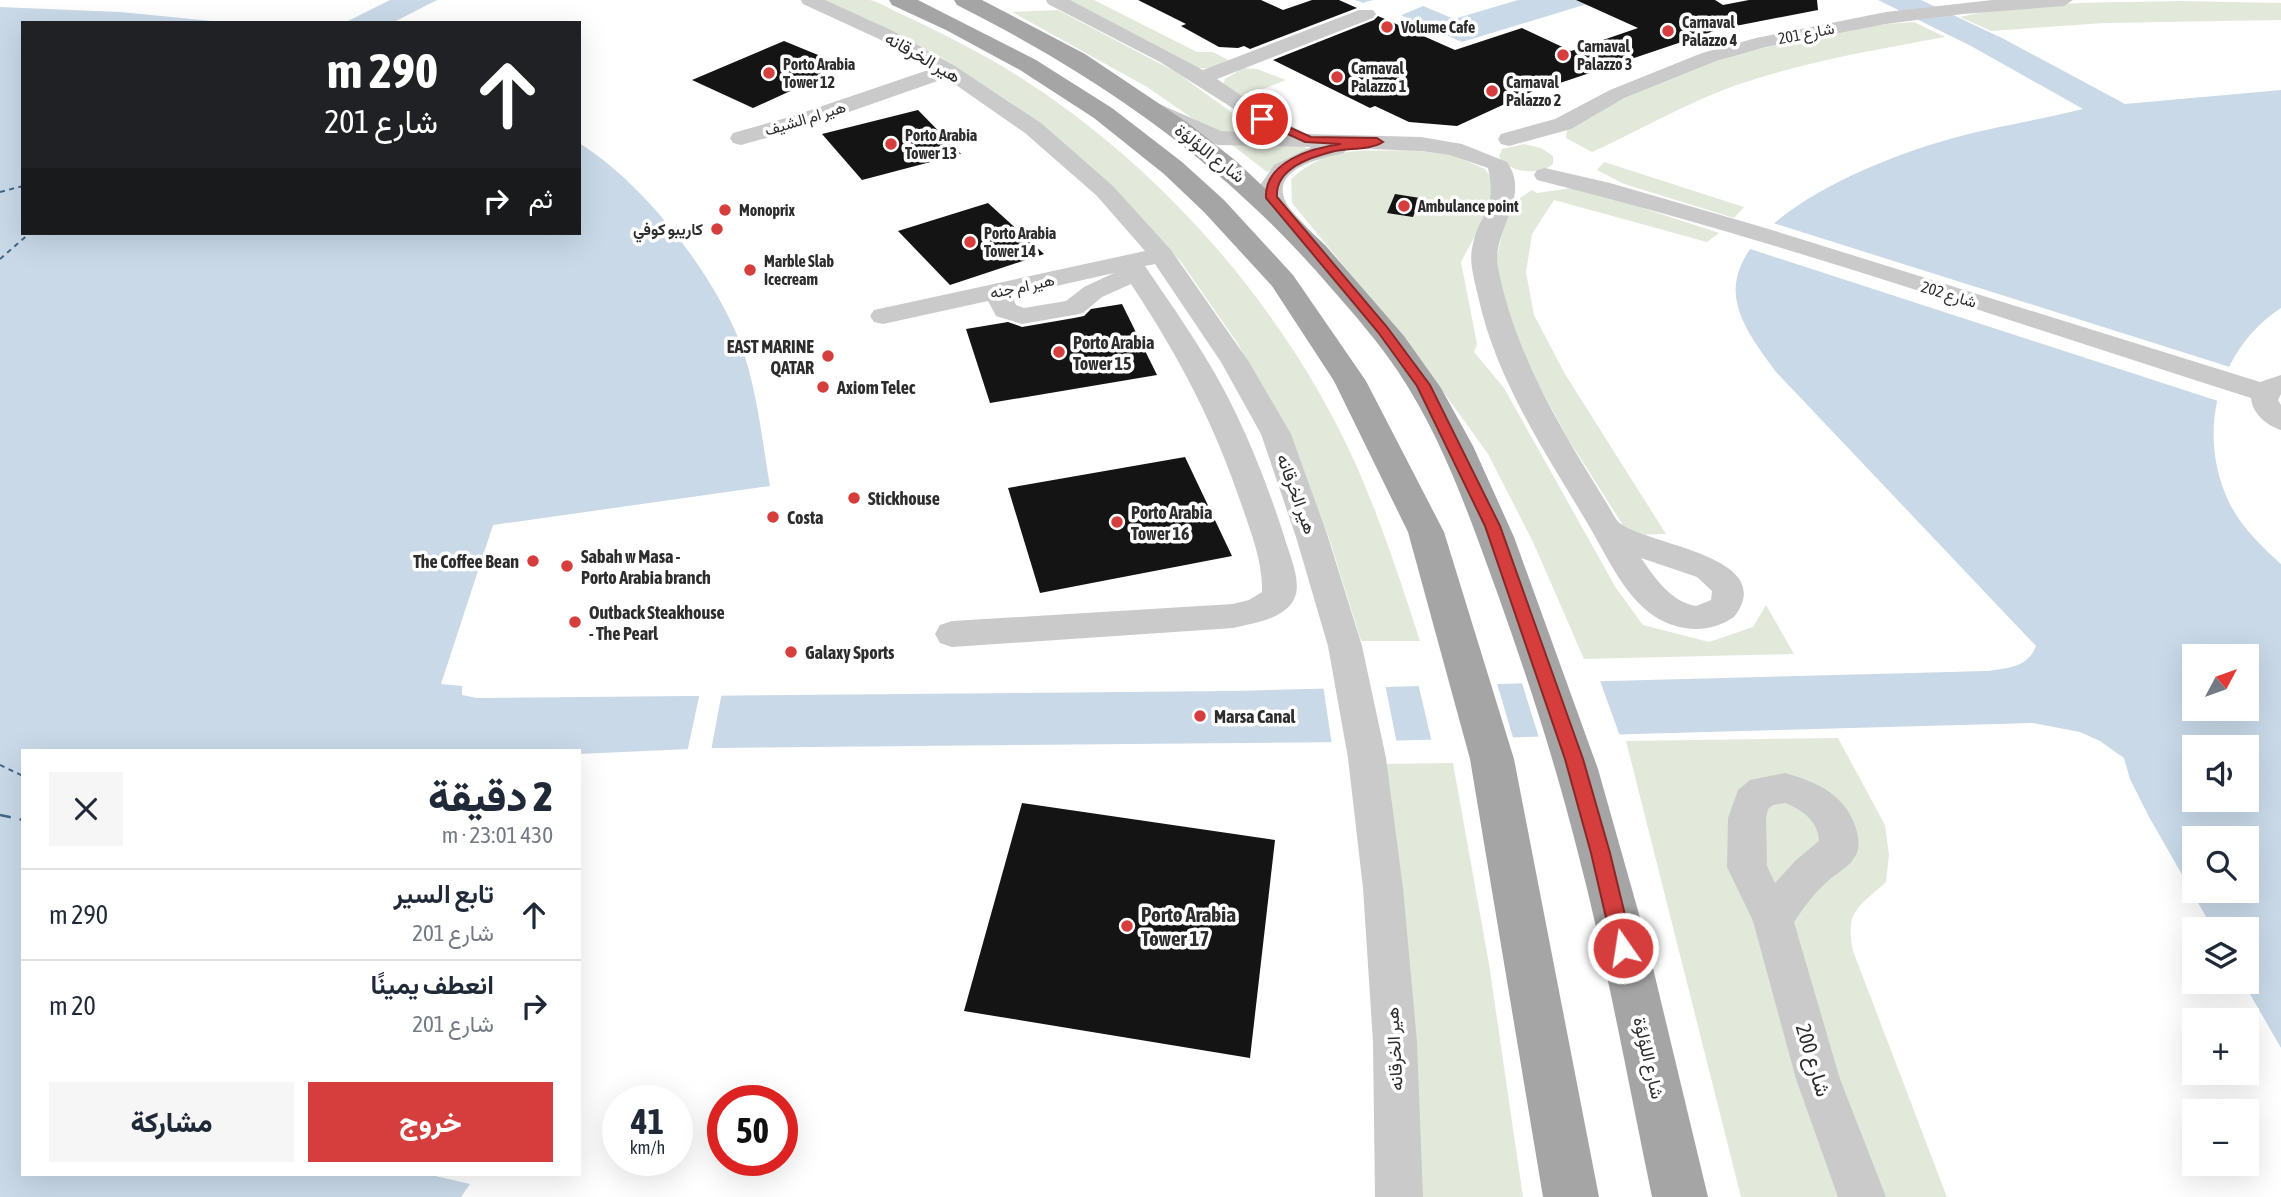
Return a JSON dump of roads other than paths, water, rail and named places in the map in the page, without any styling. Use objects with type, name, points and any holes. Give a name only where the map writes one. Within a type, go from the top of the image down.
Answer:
[{"type":"main road","name":"شارع اللؤلؤة","points":[[900,0],[995,46],[1103,113],[1173,168],[1214,206],[1283,281],[1350,381],[1426,532],[1492,759],[1571,1197]]},
{"type":"main road","name":"شارع اللؤلؤة","points":[[965,0],[1035,34],[1119,84],[1217,155],[1296,229],[1374,320],[1423,385],[1493,526],[1574,759],[1601,853],[1680,1197]]},
{"type":"street","name":"هير الخرقانه","points":[[810,0],[886,36],[948,70],[1033,128],[1072,160],[1119,206],[1161,255],[1235,362],[1276,435],[1312,537],[1345,646],[1367,758],[1383,888],[1395,1042],[1399,1197]]},
{"type":"street","points":[[1055,0],[1137,40],[1276,127],[1333,148]]},
{"type":"street","name":"شارع 201","points":[[1542,176],[1562,169],[1561,143],[1617,94],[1709,57],[1799,33],[1886,18],[1963,8],[2064,0]]},
{"type":"street","points":[[1201,78],[1366,14]]},
{"type":"street","name":"هير ام الشيف","points":[[741,138],[802,121],[948,70]]},
{"type":"street","points":[[1143,101],[1173,112],[1210,114],[1225,112],[1231,105],[1228,96]]},
{"type":"street","points":[[1143,101],[1188,126],[1217,138],[1377,142],[1499,153],[1504,188],[1502,204],[1485,242],[1483,256],[1497,325],[1531,401],[1608,531]]},
{"type":"street","name":"شارع 202","points":[[1633,197],[1608,185],[1561,143],[1532,140],[1499,153],[1521,175],[1542,176],[1633,197],[2273,389]]},
{"type":"street","points":[[1296,229],[1272,198],[1271,186],[1282,168],[1333,148],[1377,142]]},
{"type":"street","points":[[1502,204],[1542,176]]},
{"type":"street","points":[[952,634],[1233,616],[1271,604],[1279,593],[1279,568],[1246,475],[1210,390],[1132,268],[1161,255]]},
{"type":"street","name":"هير ام جنه","points":[[883,316],[997,291],[1005,310],[1022,316],[1044,313],[1074,307],[1132,268]]},
{"type":"street","points":[[2273,389],[2267,407],[2281,421]]},
{"type":"street","name":"شارع 200","points":[[1773,920],[1818,1079],[1862,1197]]},
{"type":"water","points":[[390,0],[437,0],[396,21],[348,21]]},
{"type":"water","points":[[1355,0],[1409,0],[1454,19],[1518,0],[1600,0],[1462,42],[1369,1],[1363,3]]},
{"type":"water","points":[[1878,0],[1921,0],[2002,38],[2125,104],[2281,90],[2281,308],[2260,325],[2243,344],[2229,366],[2220,390],[2214,441],[2217,467],[2235,514],[2281,564],[2281,1048],[2250,994],[2259,994],[2259,917],[2206,917],[2198,903],[2259,903],[2259,826],[2182,826],[2182,875],[2130,779],[2124,758],[2100,741],[2080,732],[2033,723],[1344,742],[712,748],[581,754],[581,749],[21,749],[21,1176],[436,1176],[470,1184],[461,1197],[0,1197],[0,7],[120,12],[212,21],[21,21],[21,235],[581,235],[581,144],[628,181],[652,206],[695,260],[729,318],[747,362],[770,486],[493,525],[441,684],[462,686],[462,695],[477,698],[1233,691],[1988,671],[2016,665],[2028,658],[2036,646],[1776,372],[1748,331],[1737,303],[1738,273],[1753,245],[1778,220],[1811,197],[1883,162],[1916,149],[2083,109],[1971,46]]},
{"type":"place","name":"Volume Cafe","points":[[1387,27]]},
{"type":"place","name":"Carnaval Palazzo 4","points":[[1668,31]]},
{"type":"place","name":"Carnaval Palazzo 3","points":[[1563,55]]},
{"type":"place","name":"Porto Arabia Tower 12","points":[[769,73]]},
{"type":"place","name":"Carnaval Palazzo 1","points":[[1337,77]]},
{"type":"place","name":"Carnaval Palazzo 2","points":[[1492,91]]},
{"type":"place","name":"Porto Arabia Tower 13","points":[[891,144]]},
{"type":"place","name":"Ambulance point","points":[[1404,206]]},
{"type":"place","name":"Monoprix","points":[[725,210]]},
{"type":"place","name":"كاريبو كوفي","points":[[717,229]]},
{"type":"place","name":"Porto Arabia Tower 14","points":[[970,242]]},
{"type":"place","name":"Marble Slab Icecream","points":[[750,270]]},
{"type":"place","name":"Porto Arabia Tower 15","points":[[1059,352]]},
{"type":"place","name":"EAST MARINE QATAR","points":[[828,356]]},
{"type":"place","name":"Axiom Telec","points":[[823,387]]},
{"type":"place","name":"Stickhouse","points":[[854,498]]},
{"type":"place","name":"Costa","points":[[773,517]]},
{"type":"place","name":"Porto Arabia Tower 16","points":[[1117,522]]},
{"type":"place","name":"The Coffee Bean","points":[[533,561]]},
{"type":"place","name":"Sabah w Masa - Porto Arabia branch","points":[[567,566]]},
{"type":"place","name":"Outback Steakhouse - The Pearl","points":[[575,622]]},
{"type":"place","name":"Galaxy Sports","points":[[791,652]]},
{"type":"place","name":"Marsa Canal","points":[[1200,716]]},
{"type":"place","name":"Porto Arabia Tower 17","points":[[1127,926]]}]
